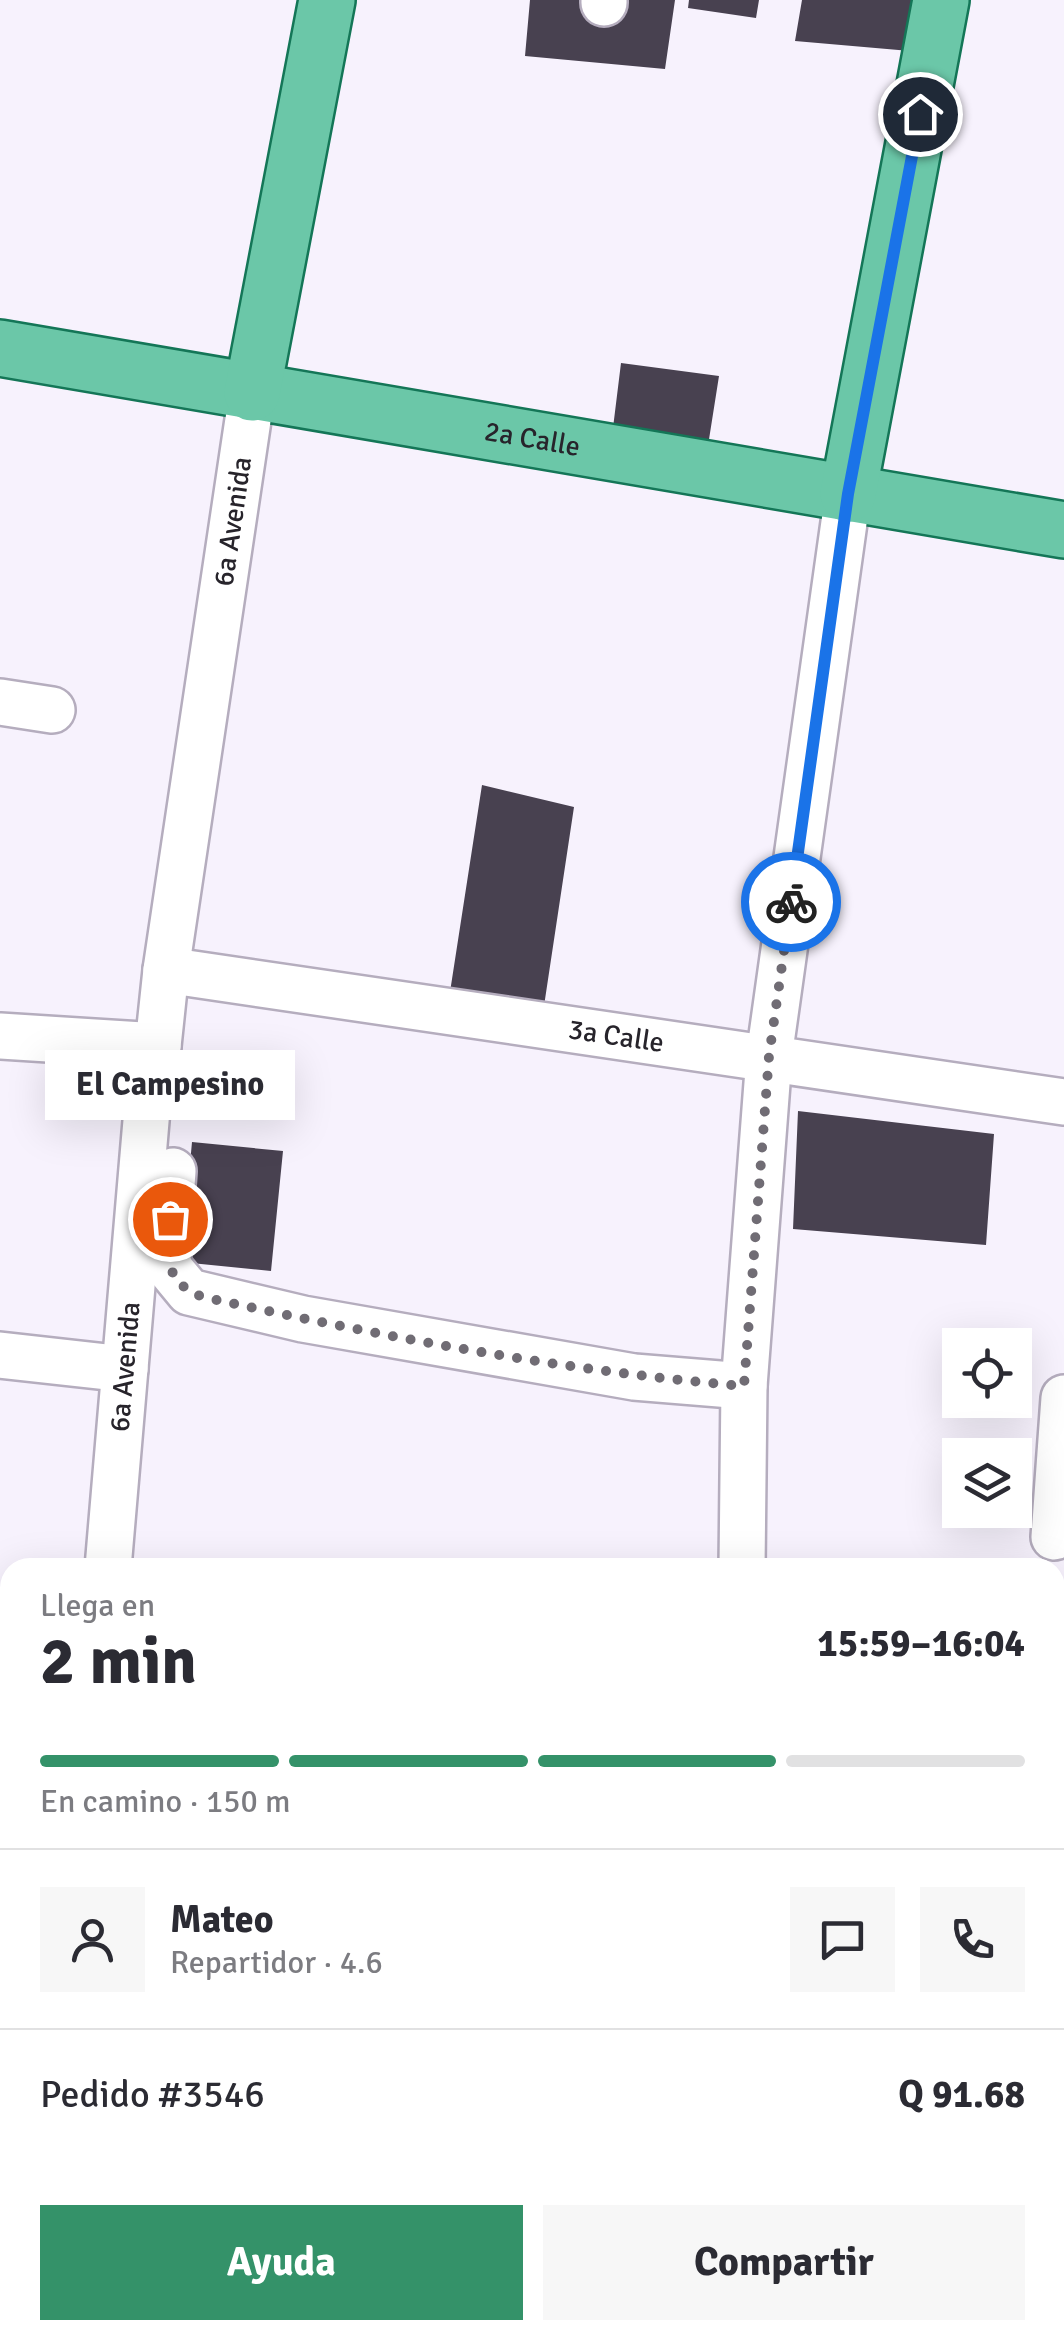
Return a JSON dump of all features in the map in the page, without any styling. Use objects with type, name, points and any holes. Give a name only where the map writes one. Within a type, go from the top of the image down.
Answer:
[{"type":"main road","name":"6a Avenida","points":[[252,393],[327,0]]},
{"type":"main road","points":[[848,494],[941,0]]},
{"type":"main road","name":"2a Calle","points":[[0,348],[1064,530]]},
{"type":"street","name":"6a Avenida","points":[[109,1558],[150,1074],[158,1046],[252,393]]},
{"type":"street","points":[[742,1558],[744,1386],[769,1056],[848,494]]},
{"type":"street","points":[[0,702],[52,710]]},
{"type":"street","name":"3a Calle","points":[[166,970],[1064,1102]]},
{"type":"street","points":[[0,1036],[158,1046]]},
{"type":"street","name":"6a Avenida","points":[[158,1046],[179,1074],[167,1255],[170,1269],[189,1292],[303,1319],[634,1377],[744,1386]]},
{"type":"street","points":[[0,1355],[125,1369]]},
{"type":"street","points":[[1054,1537],[1064,1398]]},
{"type":"building","points":[[530,0],[675,0],[665,69],[525,56]]},
{"type":"building","points":[[689,0],[759,0],[756,18],[688,8]]},
{"type":"building","points":[[802,0],[918,0],[910,51],[795,41]]},
{"type":"building","points":[[621,363],[719,376],[707,452],[612,436]]},
{"type":"building","points":[[482,785],[574,807],[544,1006],[450,992]]},
{"type":"building","points":[[798,1111],[994,1134],[986,1245],[793,1229]]},
{"type":"building","points":[[192,1142],[283,1151],[271,1271],[181,1262]]},
{"type":"way so far","points":[[170,1219],[170,1269],[189,1292],[203,1297],[303,1319],[634,1377],[744,1386],[769,1056],[791,902]]},
{"type":"place","name":"El Campesino","points":[[170,1219]]},
{"type":"route","points":[[791,902],[848,494],[920,114]]}]
